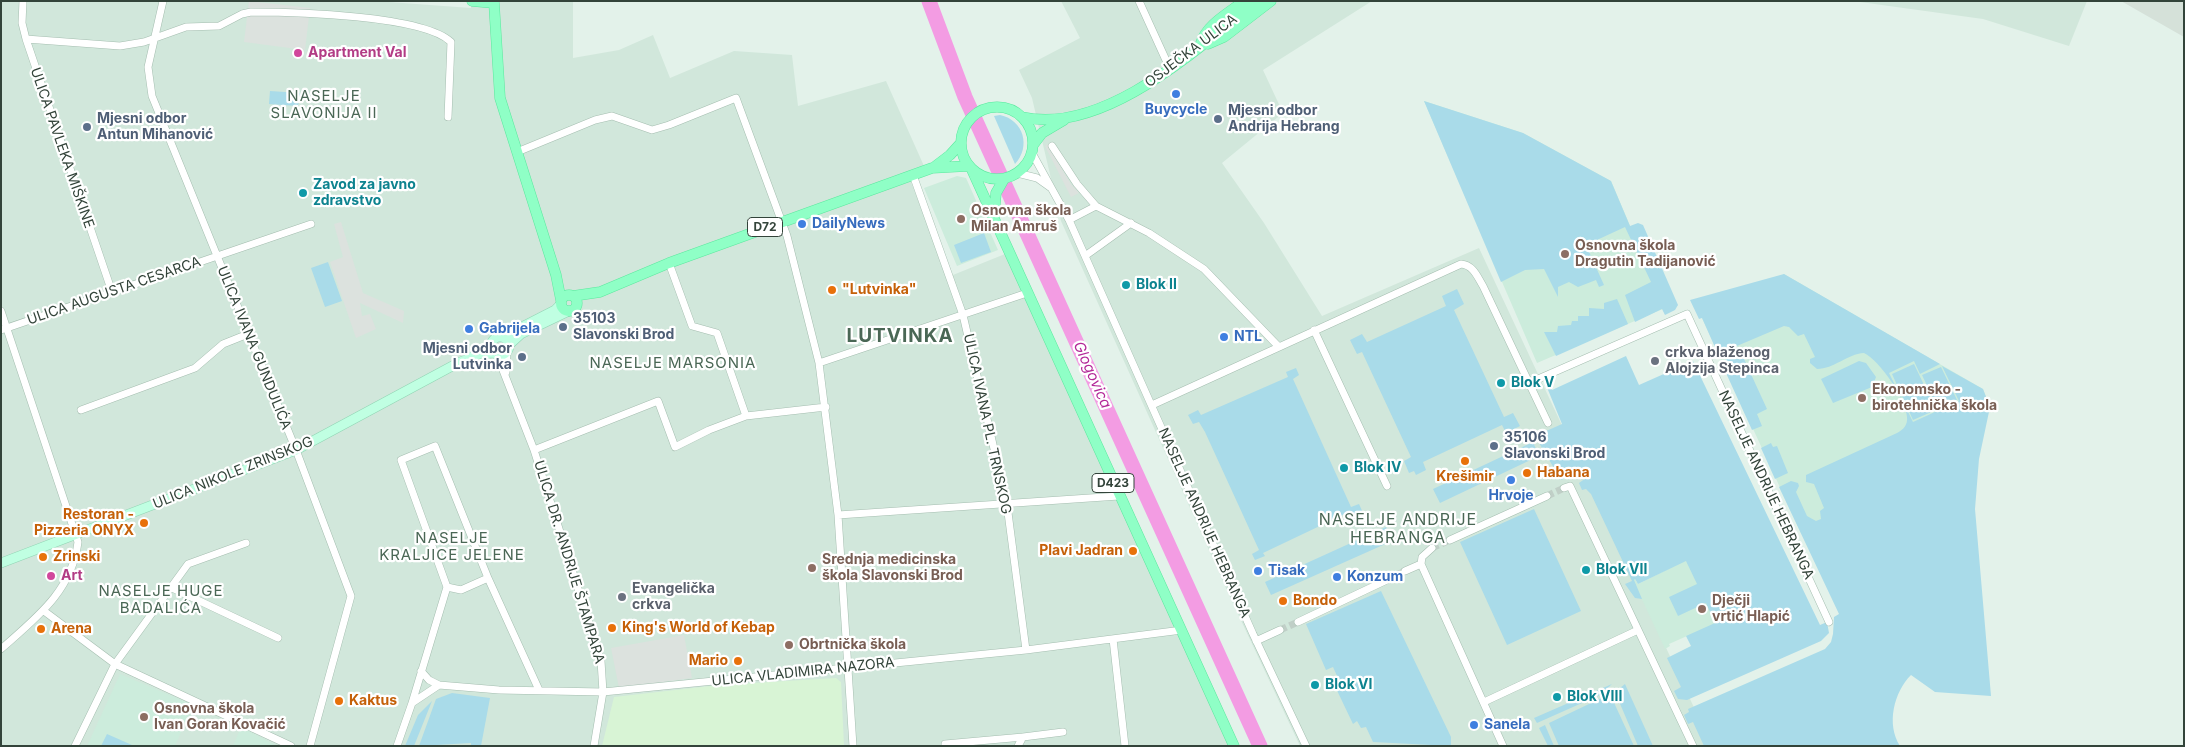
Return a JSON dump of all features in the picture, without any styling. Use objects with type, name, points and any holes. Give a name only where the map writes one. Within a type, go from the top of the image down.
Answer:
[{"type":"main road","points":[[472,1],[494,2],[500,98],[556,275],[563,308],[573,309]]},
{"type":"main road","points":[[1200,46],[1208,31],[1244,1]]},
{"type":"main road","name":"OSJEČKA ULICA","points":[[1022,117],[1043,120],[1067,118],[1100,108],[1139,90],[1170,69],[1257,1]]},
{"type":"main road","points":[[1200,46],[1224,37],[1271,1]]},
{"type":"main road","name":"D423","points":[[1022,117],[1008,109],[998,107],[984,109],[966,124],[960,144],[962,152],[1234,746]]},
{"type":"main road","points":[[1022,117],[1030,130],[1032,149]]},
{"type":"main road","name":"OSJEČKA ULICA","points":[[1032,149],[1042,133],[1067,118]]},
{"type":"main road","name":"D72","points":[[573,309],[600,292],[669,263],[932,168],[950,155],[960,144]]},
{"type":"main road","name":"D423","points":[[994,219],[996,193],[1011,176],[1028,162],[1032,149]]},
{"type":"main road","name":"D72","points":[[932,168],[970,168]]},
{"type":"main road","points":[[970,168],[990,179],[1011,176]]},
{"type":"main road","points":[[556,275],[577,302],[573,309],[521,334],[508,348],[502,337],[555,310],[561,302]]},
{"type":"main road","name":"D72","points":[[561,302],[566,295],[600,292]]},
{"type":"main road","name":"ULICA NIKOLE ZRINSKOG","points":[[1,563],[296,450],[456,364],[496,338],[502,337]]},
{"type":"main road","points":[[491,342],[491,348],[495,354]]},
{"type":"main road","name":"ULICA NIKOLE ZRINSKOG","points":[[456,364],[479,354],[495,354],[508,348]]},
{"type":"street","name":"ULICA PAVLEKA MIŠKINE","points":[[23,1],[22,23],[26,39],[112,292]]},
{"type":"street","points":[[1139,1],[1170,69]]},
{"type":"street","name":"ULICA IVANA GUNDULIĆA","points":[[162,4],[148,67],[152,96],[296,450],[352,596],[310,746]]},
{"type":"street","points":[[26,39],[120,46],[155,39],[186,27],[220,26],[242,14],[251,12],[363,18],[425,28],[443,35],[450,42],[448,117]]},
{"type":"street","points":[[518,152],[595,120],[612,116],[652,130],[736,98],[782,221],[819,363],[838,515],[853,746]]},
{"type":"street","points":[[1052,146],[1077,184],[1096,206],[1166,243],[1204,269],[1278,346]]},
{"type":"street","name":"NASELJE ANDRIJE HEBRANGA","points":[[1032,149],[1069,220],[1256,641],[1306,746]]},
{"type":"street","name":"ULICA IVANA PL. TRNSKOG","points":[[914,175],[963,315],[1007,505],[1026,650]]},
{"type":"street","points":[[1011,176],[1037,178],[1051,188]]},
{"type":"street","points":[[1069,220],[1096,206]]},
{"type":"street","points":[[1085,256],[1131,223]]},
{"type":"street","name":"ULICA AUGUSTA CESARCA","points":[[4,329],[311,224]]},
{"type":"street","points":[[669,263],[692,326],[717,333],[746,416]]},
{"type":"street","points":[[1152,405],[1454,265],[1467,264],[1475,271],[1483,286],[1548,423]]},
{"type":"street","points":[[819,363],[1027,293]]},
{"type":"street","points":[[1,311],[4,329],[78,534],[77,552],[69,576],[59,593],[44,611],[1,649]]},
{"type":"street","name":"NASELJE ANDRIJE HEBRANGA","points":[[1529,383],[1688,314],[1829,622]]},
{"type":"street","points":[[1314,330],[1387,486]]},
{"type":"street","points":[[81,410],[195,368],[223,344],[248,334]]},
{"type":"street","name":"ULICA DR. ANDRIJE ŠTAMPARA","points":[[507,382],[505,365],[508,348]]},
{"type":"street","name":"ULICA DR. ANDRIJE ŠTAMPARA","points":[[495,354],[534,450],[601,662],[603,692],[594,746]]},
{"type":"street","points":[[534,450],[658,401],[675,447],[709,430],[746,416],[826,408]]},
{"type":"street","points":[[397,746],[447,586],[401,460],[435,446],[488,578],[539,690]]},
{"type":"street","points":[[1564,488],[1570,486],[1693,746]]},
{"type":"street","points":[[838,515],[1119,496]]},
{"type":"street","points":[[1450,540],[1547,496]]},
{"type":"street","points":[[75,746],[115,664],[188,564],[246,543]]},
{"type":"street","points":[[1432,548],[1422,556],[1421,564],[1503,746]]},
{"type":"street","points":[[1405,571],[1421,564]]},
{"type":"street","points":[[447,586],[461,590],[488,578]]},
{"type":"street","points":[[1298,622],[1389,579]]},
{"type":"street","points":[[170,587],[278,638]]},
{"type":"street","points":[[44,611],[115,664],[292,746]]},
{"type":"street","name":"ULICA VLADIMIRA NAZORA","points":[[440,685],[498,690],[603,692],[1026,650],[1182,630]]},
{"type":"street","points":[[1256,641],[1280,630]]},
{"type":"street","points":[[1484,702],[1638,630]]},
{"type":"street","points":[[1113,638],[1125,746]]},
{"type":"street","points":[[421,670],[429,680],[440,685]]},
{"type":"street","points":[[412,703],[440,685]]},
{"type":"street","points":[[945,746],[945,744],[1063,732]]},
{"type":"street","points":[[1018,746],[1023,737]]},
{"type":"shaded area","points":[[1,1],[375,1],[471,8],[471,1],[573,1],[573,58],[619,50],[653,35],[670,78],[734,51],[792,55],[798,106],[886,81],[924,166],[907,172],[948,277],[1005,254],[1230,746],[1,746]]},
{"type":"shaded area","points":[[249,1],[310,8],[305,50],[244,42]]},
{"type":"shaded area","points":[[1061,1],[1372,1],[1263,70],[1283,113],[1222,163],[1264,223],[1322,316],[1479,248],[1712,746],[1300,746],[1230,597],[1061,221],[1032,98],[1019,70],[1080,38]]},
{"type":"shaded area","points":[[1853,1],[2087,1],[2069,46],[1983,19]]},
{"type":"shaded area","points":[[2121,1],[2184,1],[2184,37]]},
{"type":"shaded area","points":[[270,91],[300,93],[298,106],[269,104]]},
{"type":"shaded area","name":"Osnovna škola Dragutin Tadijanović","points":[[1424,101],[1523,133],[1611,181],[1665,308],[1537,363]]},
{"type":"shaded area","name":"Osnovna škola Dragutin Tadijanović","points":[[1424,101],[1523,133],[1611,181],[1630,226],[1638,223],[1643,225],[1678,305],[1675,310],[1665,315],[1662,309],[1635,322],[1625,295],[1651,282],[1625,227],[1586,245],[1604,285],[1599,287],[1596,280],[1578,287],[1569,282],[1558,287],[1558,297],[1544,269],[1525,270],[1501,282]]},
{"type":"shaded area","points":[[1000,115],[1015,122],[1020,128],[1024,142],[1023,150],[1015,164],[994,116]]},
{"type":"shaded area","points":[[1047,144],[1071,184],[1079,193],[1071,197],[1045,146]]},
{"type":"shaded area","name":"Osnovna škola Milan Amruš","points":[[957,176],[966,178],[998,250],[957,266],[924,188]]},
{"type":"shaded area","points":[[341,222],[363,293],[404,311],[403,323],[360,303],[362,316],[370,314],[376,329],[356,338],[330,262],[343,257],[334,224]]},
{"type":"shaded area","points":[[984,233],[991,252],[961,263],[954,245]]},
{"type":"shaded area","points":[[328,262],[342,301],[325,307],[311,268]]},
{"type":"shaded area","name":"Ekonomsko - birotehnička škola","points":[[1784,274],[1983,389],[1990,407],[1801,533],[1702,318]]},
{"type":"shaded area","points":[[1784,274],[1940,364],[1920,374],[1914,361],[1889,373],[1913,422],[1959,401],[1942,366],[1983,389],[1990,407],[1979,459],[1975,509],[1991,696],[1935,692],[1911,675],[1900,690],[1894,709],[1893,728],[1900,746],[1704,746],[1693,722],[1688,724],[1684,715],[1689,712],[1688,709],[1825,649],[1831,642],[1834,617],[1839,614],[1779,487],[1791,481],[1798,483],[1799,486],[1796,492],[1807,516],[1816,521],[1821,519],[1820,511],[1824,508],[1814,484],[1806,482],[1806,475],[1897,433],[1903,429],[1907,422],[1906,409],[1891,381],[1877,364],[1864,353],[1852,356],[1829,367],[1817,369],[1810,363],[1810,359],[1815,357],[1804,334],[1798,336],[1789,327],[1784,326],[1718,354],[1702,318],[1699,319],[1690,300]]},
{"type":"shaded area","points":[[1457,289],[1464,304],[1454,310],[1504,417],[1513,413],[1520,426],[1506,433],[1502,425],[1423,462],[1426,470],[1416,475],[1414,471],[1409,473],[1404,461],[1411,457],[1362,352],[1357,354],[1350,340],[1362,334],[1367,342],[1446,306],[1442,296]]},
{"type":"shaded area","points":[[1617,299],[1628,324],[1556,356],[1544,332],[1557,332],[1558,326],[1571,325],[1572,321],[1578,321],[1578,316],[1589,316],[1589,308],[1604,309],[1604,303]]},
{"type":"shaded area","points":[[1626,356],[1639,385],[1693,361],[1820,625],[1827,622],[1829,633],[1821,641],[1687,700],[1678,699],[1674,691],[1681,687],[1667,658],[1691,646],[1686,636],[1715,623],[1706,603],[1678,616],[1669,597],[1697,584],[1686,561],[1638,584],[1635,579],[1642,599],[1635,598],[1625,584],[1632,581],[1591,494],[1586,489],[1582,490],[1579,483],[1586,478],[1583,470],[1561,480],[1535,436],[1562,424],[1546,385],[1548,384],[1552,390]]},
{"type":"shaded area","points":[[1733,356],[1744,359],[1767,409],[1757,414],[1762,426],[1752,430],[1721,362]]},
{"type":"shaded area","points":[[1859,361],[1866,363],[1876,377],[1872,387],[1833,403],[1821,379]]},
{"type":"shaded area","points":[[1914,364],[1936,410],[1913,420],[1892,374]]},
{"type":"shaded area","points":[[1941,367],[1957,400],[1938,409],[1922,375]]},
{"type":"shaded area","points":[[1296,368],[1299,375],[1293,379],[1351,507],[1359,504],[1364,515],[1354,520],[1352,515],[1347,517],[1345,514],[1263,553],[1265,556],[1255,560],[1252,554],[1259,550],[1205,432],[1199,422],[1193,424],[1188,415],[1198,410],[1201,415],[1288,377],[1286,372]]},
{"type":"shaded area","points":[[1533,442],[1539,456],[1440,503],[1433,489]]},
{"type":"shaded area","points":[[1771,443],[1773,447],[1777,446],[1788,473],[1775,479],[1761,448]]},
{"type":"shaded area","points":[[1534,509],[1581,611],[1507,645],[1460,542]]},
{"type":"shaded area","points":[[1386,527],[1392,541],[1271,595],[1265,582]]},
{"type":"shaded area","name":"Dječji vrtić Hlapić","points":[[1686,560],[1772,645],[1706,676],[1687,636],[1669,644],[1670,646],[1665,649],[1633,580],[1635,579],[1638,584]]},
{"type":"shaded area","points":[[1381,591],[1451,737],[1451,746],[1373,742],[1366,727],[1361,728],[1357,721],[1353,724],[1332,680],[1338,678],[1333,667],[1326,670],[1306,624]]},
{"type":"shaded area","points":[[684,635],[692,678],[619,688],[611,648]]},
{"type":"shaded area","name":"Osnovna škola Ivan Goran Kovačić","points":[[120,674],[193,705],[175,746],[87,746]]},
{"type":"shaded area","points":[[836,678],[841,682],[844,746],[602,746],[614,697],[719,685]]},
{"type":"shaded area","points":[[1612,684],[1600,695],[1537,723],[1534,718]]},
{"type":"shaded area","points":[[1625,684],[1653,746],[1638,746],[1615,692]]},
{"type":"shaded area","points":[[452,693],[490,698],[481,746],[471,746],[471,743],[419,746],[436,699]]},
{"type":"shaded area","points":[[1610,694],[1634,746],[1559,746],[1549,723]]},
{"type":"shaded area","points":[[432,701],[414,746],[405,746],[418,715]]},
{"type":"shaded area","points":[[1545,725],[1554,746],[1548,746],[1539,728]]},
{"type":"shaded area","points":[[241,727],[260,737],[277,746],[233,746]]},
{"type":"shaded area","points":[[107,734],[132,745],[132,746],[101,746]]},
{"type":"waterway","name":"Glogovica","points":[[929,1],[965,97],[1260,746]]},
{"type":"tunnel","points":[[1547,496],[1564,488]]},
{"type":"tunnel","points":[[1432,548],[1450,540]]},
{"type":"tunnel","points":[[1389,579],[1405,571]]},
{"type":"tunnel","points":[[1280,630],[1298,622]]},
{"type":"place","name":"Apartment Val","points":[[298,53]]},
{"type":"place","name":"Buycycle","points":[[1176,94]]},
{"type":"place","name":"Mjesni odbor Andrija Hebrang","points":[[1218,119]]},
{"type":"place","name":"Mjesni odbor Antun Mihanović","points":[[87,127]]},
{"type":"place","name":"Zavod za javno zdravstvo","points":[[303,193]]},
{"type":"place","name":"Osnovna škola Milan Amruš","points":[[961,219]]},
{"type":"place","name":"DailyNews","points":[[802,224]]},
{"type":"place","name":"Osnovna škola Dragutin Tadijanović","points":[[1565,254]]},
{"type":"place","name":"Blok II","points":[[1126,285]]},
{"type":"place","name":"\"Lutvinka\"","points":[[832,290]]},
{"type":"place","name":"35103 Slavonski Brod","points":[[563,327]]},
{"type":"place","name":"Gabrijela","points":[[469,329]]},
{"type":"place","name":"NTL","points":[[1224,337]]},
{"type":"place","name":"Mjesni odbor Lutvinka","points":[[522,357]]},
{"type":"place","name":"crkva blaženog Alojzija Stepinca","points":[[1655,361]]},
{"type":"place","name":"Blok V","points":[[1501,383]]},
{"type":"place","name":"Ekonomsko - birotehnička škola","points":[[1862,398]]},
{"type":"place","name":"35106 Slavonski Brod","points":[[1494,446]]},
{"type":"place","name":"Krešimir","points":[[1465,461]]},
{"type":"place","name":"Blok IV","points":[[1344,468]]},
{"type":"place","name":"Habana","points":[[1527,473]]},
{"type":"place","name":"Hrvoje","points":[[1511,480]]},
{"type":"place","name":"Restoran - Pizzeria ONYX","points":[[144,523]]},
{"type":"place","name":"Plavi Jadran","points":[[1133,551]]},
{"type":"place","name":"Zrinski","points":[[43,557]]},
{"type":"place","name":"Srednja medicinska škola Slavonski Brod","points":[[812,568]]},
{"type":"place","name":"Blok VII","points":[[1586,570]]},
{"type":"place","name":"Tisak","points":[[1258,571]]},
{"type":"place","name":"Art","points":[[51,576]]},
{"type":"place","name":"Konzum","points":[[1337,577]]},
{"type":"place","name":"Evangelička crkva","points":[[622,597]]},
{"type":"place","name":"Bondo","points":[[1283,601]]},
{"type":"place","name":"Dječji vrtić Hlapić","points":[[1702,609]]},
{"type":"place","name":"King's World of Kebap","points":[[612,628]]},
{"type":"place","name":"Arena","points":[[41,629]]},
{"type":"place","name":"Obrtnička škola","points":[[789,645]]},
{"type":"place","name":"Mario","points":[[738,661]]},
{"type":"place","name":"Blok VI","points":[[1315,685]]},
{"type":"place","name":"Blok VIII","points":[[1557,697]]},
{"type":"place","name":"Kaktus","points":[[339,701]]},
{"type":"place","name":"Osnovna škola Ivan Goran Kovačić","points":[[144,717]]},
{"type":"place","name":"Sanela","points":[[1474,725]]},
{"type":"district","name":"NASELJE SLAVONIJA II","points":[[324,104]]},
{"type":"district","name":"LUTVINKA","points":[[900,336]]},
{"type":"district","name":"NASELJE MARSONIA","points":[[673,363]]},
{"type":"district","name":"NASELJE ANDRIJE HEBRANGA","points":[[1398,529]]},
{"type":"district","name":"NASELJE KRALJICE JELENE","points":[[452,546]]},
{"type":"district","name":"NASELJE HUGE BADALIĆA","points":[[161,600]]}]
